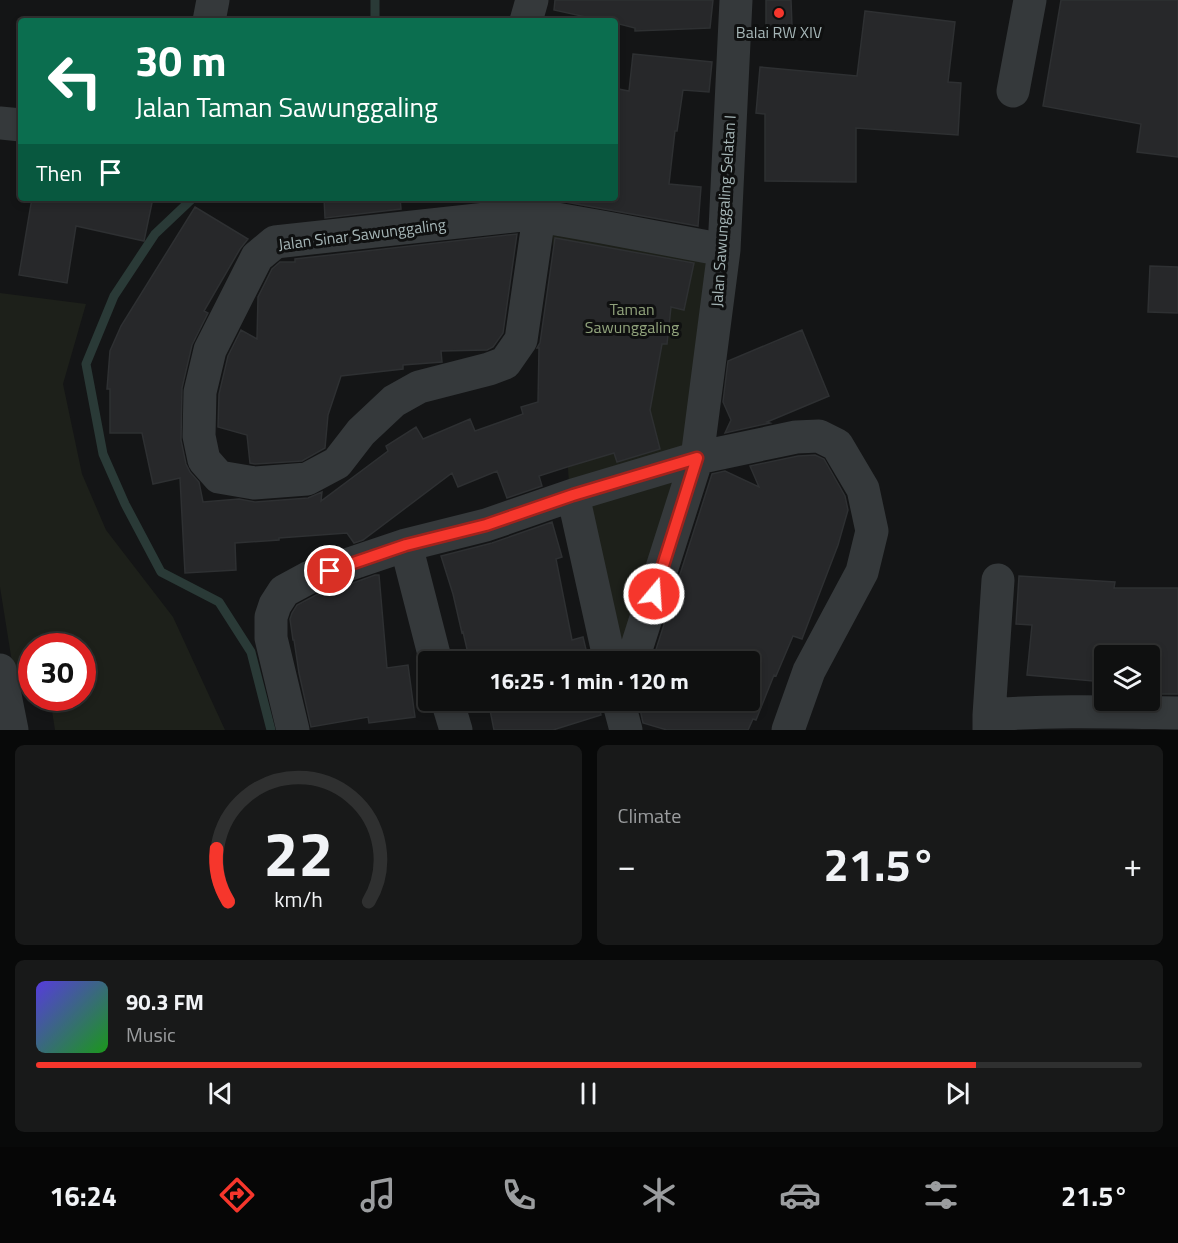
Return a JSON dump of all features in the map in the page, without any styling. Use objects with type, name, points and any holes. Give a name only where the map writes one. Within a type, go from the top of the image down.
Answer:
[{"type":"street","points":[[210,18],[213,0]]},
{"type":"street","points":[[527,18],[532,0]]},
{"type":"street","name":"Jalan Sawunggaling Selatan I","points":[[636,651],[697,458],[724,250],[736,0]]},
{"type":"street","points":[[1013,91],[1030,0]]},
{"type":"street","name":"Jalan Sinar Sawunggaling","points":[[538,207],[521,340],[505,363],[419,387],[394,401],[361,432],[337,463],[307,479],[254,483],[219,477],[204,460],[199,436],[200,392],[210,350],[257,257],[275,242],[522,215],[538,207],[724,250]]},
{"type":"street","points":[[293,730],[271,638],[271,617],[284,591],[308,578],[406,545],[486,525],[573,495],[697,458],[796,437],[819,436],[837,445],[863,489],[872,531],[862,572],[809,671],[788,730]]},
{"type":"street","points":[[573,495],[608,651]]},
{"type":"street","points":[[406,545],[433,651]]},
{"type":"street","points":[[998,580],[989,723],[1011,713],[1178,713]]},
{"type":"street","points":[[2,689],[12,730]]},
{"type":"street","points":[[450,711],[456,730]]},
{"type":"green space","name":"Taman Sawunggaling","points":[[552,233],[715,255],[687,467],[630,651],[624,651],[569,483]]},
{"type":"green space","points":[[0,293],[86,304],[63,384],[82,474],[106,530],[173,617],[225,730],[55,730],[52,711],[96,711],[96,633],[18,633],[18,684],[0,587]]},
{"type":"building","points":[[555,0],[713,0],[710,28],[635,31],[635,28],[618,24],[618,18],[590,18],[554,10]]},
{"type":"building","name":"Balai RW XIV","points":[[766,0],[791,0],[792,26],[766,26]]},
{"type":"building","points":[[1061,0],[1178,0],[1178,157],[1137,152],[1141,124],[1043,106]]},
{"type":"building","points":[[865,11],[955,22],[948,82],[961,83],[958,135],[856,128],[856,182],[765,181],[765,114],[756,113],[760,67],[857,76]]},
{"type":"building","points":[[633,54],[712,62],[709,92],[683,90],[677,131],[675,131],[669,184],[701,187],[698,226],[560,201],[618,201],[618,89],[629,91]]},
{"type":"building","points":[[31,201],[152,201],[144,241],[76,226],[67,283],[19,275]]},
{"type":"building","points":[[324,201],[400,201],[401,209],[325,218]]},
{"type":"building","points":[[195,207],[248,239],[204,311],[208,313],[192,345],[182,388],[181,440],[186,464],[199,482],[203,502],[239,499],[255,502],[308,498],[322,492],[321,501],[388,451],[386,446],[416,427],[423,439],[470,419],[475,431],[523,414],[521,407],[538,402],[539,348],[537,348],[540,343],[555,238],[694,263],[684,310],[671,307],[667,344],[662,344],[650,410],[660,449],[617,462],[614,453],[567,467],[539,476],[542,486],[507,498],[497,471],[458,487],[452,473],[363,540],[354,543],[347,533],[235,543],[236,570],[185,573],[180,478],[153,484],[142,433],[110,433],[110,389],[107,389],[110,351],[121,326]]},
{"type":"building","points":[[517,234],[503,333],[493,347],[487,350],[441,351],[442,362],[403,365],[403,369],[341,376],[328,415],[325,448],[302,461],[250,463],[247,435],[218,427],[219,394],[228,356],[241,330],[257,339],[258,297],[272,269],[280,262]]},
{"type":"building","points":[[1150,266],[1178,267],[1178,313],[1148,312]]},
{"type":"building","points":[[802,330],[829,396],[767,422],[770,423],[725,433],[731,420],[723,402],[728,361]]},
{"type":"building","points":[[815,455],[824,459],[845,496],[848,510],[838,545],[802,639],[793,636],[760,710],[760,651],[656,651],[712,474],[725,471],[759,487],[750,466],[798,456]]},
{"type":"building","points":[[552,522],[562,557],[556,559],[572,640],[583,637],[586,651],[467,651],[441,556],[492,543]]},
{"type":"building","points":[[379,575],[387,668],[408,665],[415,717],[369,723],[368,717],[311,727],[293,640],[290,619],[292,613],[297,605],[316,595],[333,589],[350,587],[350,584]]},
{"type":"building","points":[[1019,576],[1115,582],[1114,588],[1178,588],[1178,694],[1160,694],[1160,645],[1094,645],[1094,681],[1027,675],[1032,625],[1016,624]]},
{"type":"building","points":[[490,711],[600,711],[601,715],[553,730],[494,730]]},
{"type":"building","points":[[640,711],[760,711],[748,730],[667,730],[643,723]]},
{"type":"waterway","points":[[375,0],[375,18]]},
{"type":"waterway","points":[[190,201],[155,234],[114,296],[86,364],[103,454],[125,504],[161,572],[219,602],[251,652],[271,730]]},
{"type":"place","name":"Balai RW XIV","points":[[779,13]]},
{"type":"route","points":[[330,571],[406,545],[486,525],[573,495],[697,458],[654,594]]}]
